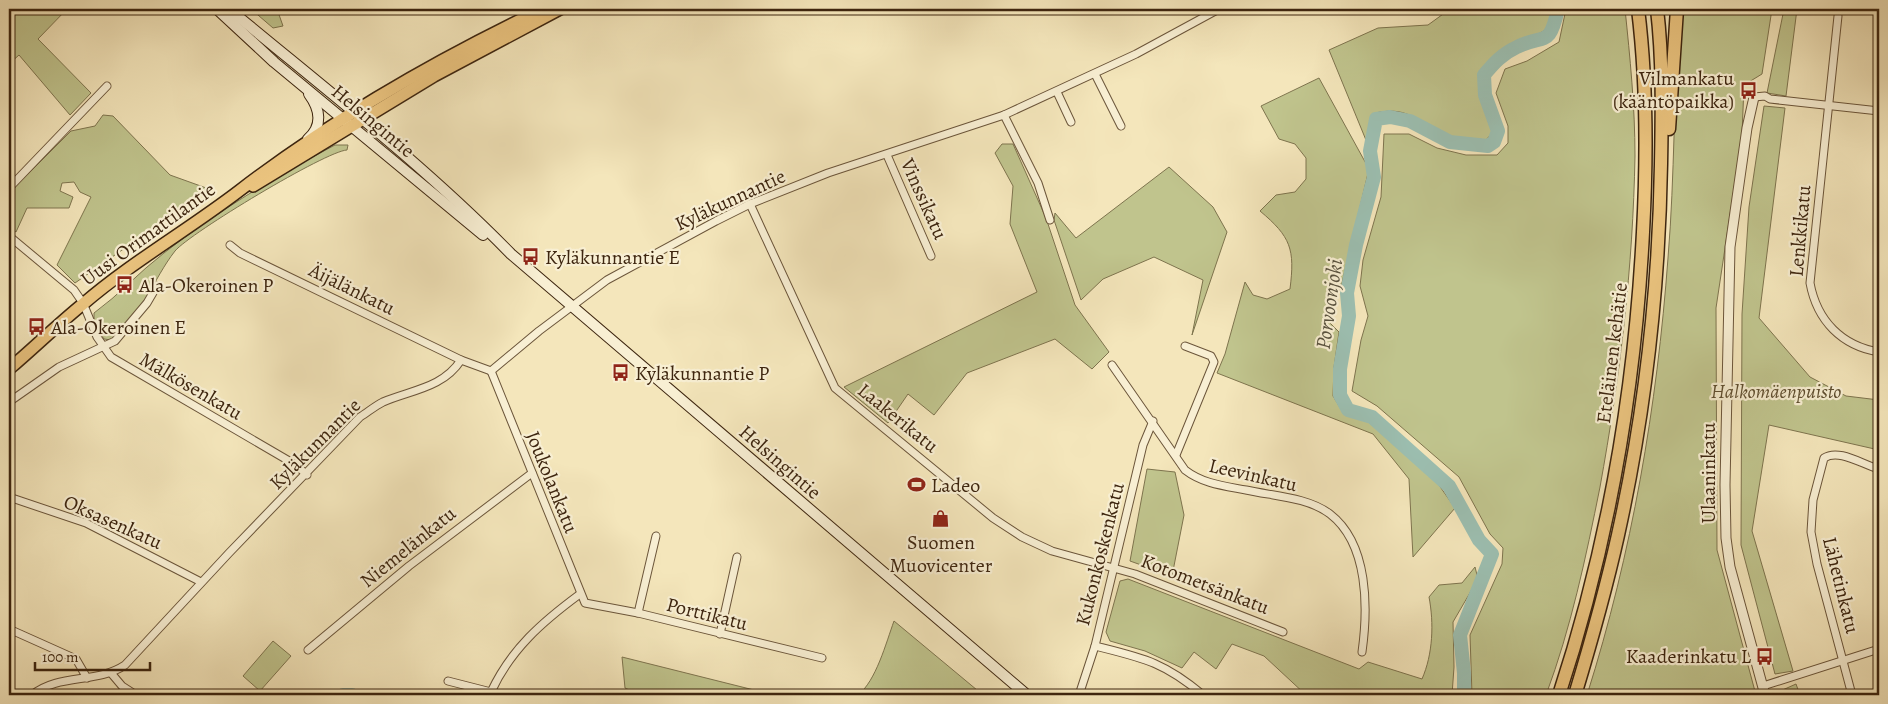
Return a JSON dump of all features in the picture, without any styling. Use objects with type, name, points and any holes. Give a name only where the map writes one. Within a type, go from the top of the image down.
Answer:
[{"type":"highway","name":"Eteläinen kehätie","points":[[1559,695],[1587,598],[1618,453],[1637,318],[1645,198],[1646,135],[1638,9]]},
{"type":"highway","name":"Eteläinen kehätie","points":[[1577,695],[1602,601],[1633,459],[1651,328],[1660,207],[1661,83],[1657,9]]},
{"type":"highway","points":[[1651,328],[1660,245],[1677,9]]},
{"type":"highway","points":[[1553,695],[1587,598]]},
{"type":"main road","name":"Helsingintie","points":[[217,9],[299,82],[431,194],[511,254]]},
{"type":"main road","name":"Helsingintie","points":[[229,9],[438,184],[511,254],[1027,695]]},
{"type":"main road","name":"Uusi Orimattilantie","points":[[9,360],[144,257],[240,191],[252,180],[302,145],[353,112],[462,48],[543,9]]},
{"type":"main road","name":"Uusi Orimattilantie","points":[[240,191],[256,186],[463,60],[560,9]]},
{"type":"main road","points":[[299,82],[314,101],[318,113],[316,130],[302,145]]},
{"type":"main road","name":"Uusi Orimattilantie","points":[[9,369],[81,305]]},
{"type":"street","name":"Kyläkunnantie","points":[[491,371],[571,306],[607,280],[750,204],[828,174],[1004,115],[1095,74],[1219,9]]},
{"type":"street","name":"Lenkkikatu","points":[[1838,16],[1810,268],[1813,298],[1826,323],[1847,342],[1866,350],[1879,352]]},
{"type":"street","points":[[1095,74],[1121,126]]},
{"type":"street","points":[[9,188],[108,86]]},
{"type":"street","points":[[1057,92],[1071,122]]},
{"type":"street","points":[[1754,97],[1762,102],[1770,99],[1879,111]]},
{"type":"street","name":"Ulaaninkatu","points":[[1754,97],[1747,128],[1730,247],[1725,494],[1726,538],[1730,567],[1764,691]]},
{"type":"street","points":[[1004,115],[1038,183],[1050,220]]},
{"type":"street","name":"Vinssikatu","points":[[887,155],[931,256]]},
{"type":"street","name":"Laakerikatu","points":[[750,204],[835,388],[993,518],[1022,537],[1052,551],[1115,567]]},
{"type":"street","name":"Mälkösenkatu","points":[[9,236],[56,273],[74,290],[111,357],[120,364],[296,465],[307,475]]},
{"type":"street","name":"Äijälänkatu","points":[[230,245],[240,253],[461,360]]},
{"type":"street","points":[[9,402],[59,367],[115,341],[130,325],[157,286]]},
{"type":"street","points":[[1176,455],[1214,362],[1211,356],[1185,346]]},
{"type":"street","name":"Kyläkunnantie","points":[[32,695],[59,682],[111,673],[134,656],[360,417],[384,402],[433,385],[456,367],[461,360]]},
{"type":"street","points":[[461,360],[491,371]]},
{"type":"street","name":"Leevinkatu","points":[[1112,365],[1153,421],[1185,470],[1201,481],[1299,501],[1329,513],[1351,538],[1366,587],[1367,600],[1362,652]]},
{"type":"street","name":"Joukolankatu","points":[[491,371],[585,603]]},
{"type":"street","name":"Kukonkoskenkatu","points":[[1079,695],[1095,646],[1143,445],[1153,421]]},
{"type":"street","name":"Lähetinkatu","points":[[1852,695],[1817,564],[1811,532],[1813,500],[1824,458],[1834,454],[1879,469]]},
{"type":"street","name":"Niemelänkatu","points":[[308,650],[408,566],[532,473]]},
{"type":"street","name":"Oksasenkatu","points":[[9,498],[86,523],[202,582]]},
{"type":"street","points":[[638,613],[656,536]]},
{"type":"street","points":[[720,634],[738,557]]},
{"type":"street","name":"Kotometsänkatu","points":[[1115,567],[1284,632]]},
{"type":"street","points":[[491,692],[501,670],[516,649],[543,622],[580,594]]},
{"type":"street","name":"Porttikatu","points":[[585,603],[638,613],[822,658]]},
{"type":"street","points":[[9,629],[76,659],[87,678]]},
{"type":"street","points":[[1095,646],[1164,666],[1180,676],[1203,695]]},
{"type":"street","points":[[1764,691],[1879,649]]},
{"type":"street","points":[[111,673],[116,681],[136,695]]},
{"type":"street","points":[[448,681],[502,695]]},
{"type":"green space","points":[[9,9],[67,9],[38,39],[91,93],[70,115],[19,55],[9,64]]},
{"type":"green space","points":[[251,9],[277,9],[283,26],[273,28]]},
{"type":"green space","points":[[1450,9],[1554,9],[1548,25],[1542,32],[1506,48],[1481,71],[1480,97],[1493,132],[1486,140],[1447,135],[1414,117],[1388,111],[1375,113],[1371,120],[1368,145],[1329,50],[1378,28],[1428,25]]},
{"type":"green space","points":[[1566,9],[1625,9],[1633,101],[1635,156],[1632,239],[1619,363],[1607,446],[1589,540],[1563,644],[1546,695],[1472,695],[1470,635],[1502,564],[1503,548],[1490,534],[1459,477],[1377,406],[1352,391],[1361,340],[1368,316],[1360,286],[1363,260],[1381,197],[1384,134],[1409,134],[1437,148],[1466,155],[1497,155],[1508,143],[1508,126],[1496,93],[1505,69],[1527,61],[1559,42]]},
{"type":"green space","points":[[1681,9],[1772,9],[1762,74],[1744,85],[1742,135],[1716,308],[1717,550],[1756,695],[1587,695],[1603,642],[1630,534],[1657,369],[1670,227]]},
{"type":"green space","points":[[1784,9],[1797,9],[1786,96],[1767,93]]},
{"type":"green space","points":[[1319,78],[1369,169],[1342,283],[1335,301],[1324,317],[1339,332],[1334,367],[1333,396],[1344,414],[1366,420],[1434,478],[1455,508],[1413,557],[1409,479],[1373,434],[1217,373],[1225,354],[1245,282],[1253,295],[1267,299],[1290,289],[1292,264],[1288,245],[1278,229],[1260,211],[1276,195],[1295,192],[1306,179],[1306,158],[1295,144],[1279,139],[1261,106]]},
{"type":"green space","name":"Halkomäenpuisto","points":[[1764,106],[1785,108],[1759,318],[1810,377],[1846,396],[1879,400],[1879,450],[1769,425],[1752,531],[1793,671],[1775,674],[1741,545],[1742,314],[1749,207]]},
{"type":"green space","points":[[103,115],[113,116],[170,175],[209,189],[75,283],[57,265],[91,197],[80,192],[74,182],[62,183],[60,191],[73,197],[69,208],[27,208],[16,232],[9,227],[9,193],[71,131],[95,126]]},
{"type":"green space","points":[[1002,144],[1013,144],[1046,218],[1075,305],[1109,352],[1092,369],[1055,339],[967,373],[934,415],[908,394],[888,423],[844,387],[1037,292],[1010,224],[1013,186],[995,153]]},
{"type":"green space","points":[[335,145],[348,145],[347,150],[313,164],[230,211],[175,251],[131,321],[111,340],[104,339],[94,324],[94,313],[155,260],[225,209]]},
{"type":"green space","points":[[1169,167],[1213,207],[1227,232],[1192,335],[1203,280],[1154,257],[1103,279],[1081,300],[1054,220],[1055,213],[1076,238]]},
{"type":"green space","points":[[1147,469],[1175,472],[1184,515],[1172,576],[1130,561]]},
{"type":"green space","points":[[1475,567],[1478,579],[1453,622],[1454,667],[1452,695],[1306,695],[1264,656],[1232,644],[1216,669],[1194,652],[1182,668],[1145,651],[1110,641],[1106,632],[1120,581],[1128,579],[1359,669],[1368,662],[1422,679],[1426,669],[1432,638],[1432,617],[1429,597],[1439,585],[1462,583]]},
{"type":"green space","points":[[894,621],[983,695],[858,695],[870,681],[875,671]]},
{"type":"green space","points":[[273,641],[291,656],[260,691],[243,676]]},
{"type":"green space","points":[[622,657],[774,695],[640,695],[625,688]]},
{"type":"green space","points":[[1796,684],[1800,695],[1779,695],[1778,692]]},
{"type":"waterway","name":"Porvoonjoki","points":[[1464,695],[1460,635],[1492,554],[1479,540],[1449,486],[1372,417],[1348,410],[1340,395],[1340,369],[1349,316],[1347,293],[1356,245],[1374,177],[1370,151],[1376,119],[1390,117],[1410,121],[1450,142],[1488,146],[1494,142],[1498,131],[1485,95],[1484,75],[1507,53],[1526,43],[1545,38],[1552,30],[1558,9]]},
{"type":"waterway","name":"Porvoonjoki","points":[[343,695],[352,695]]},
{"type":"place","name":"Vilmankatu (kääntöpaikka)","points":[[1748,90]]},
{"type":"place","name":"Kyläkunnantie E","points":[[531,257]]},
{"type":"place","name":"Ala-Okeroinen P","points":[[125,285]]},
{"type":"place","name":"Ala-Okeroinen E","points":[[37,327]]},
{"type":"place","name":"Kyläkunnantie P","points":[[621,373]]},
{"type":"place","name":"Ladeo","points":[[917,485]]},
{"type":"place","name":"Suomen Muovicenter","points":[[941,518]]},
{"type":"place","name":"Kaaderinkatu L","points":[[1765,656]]}]
